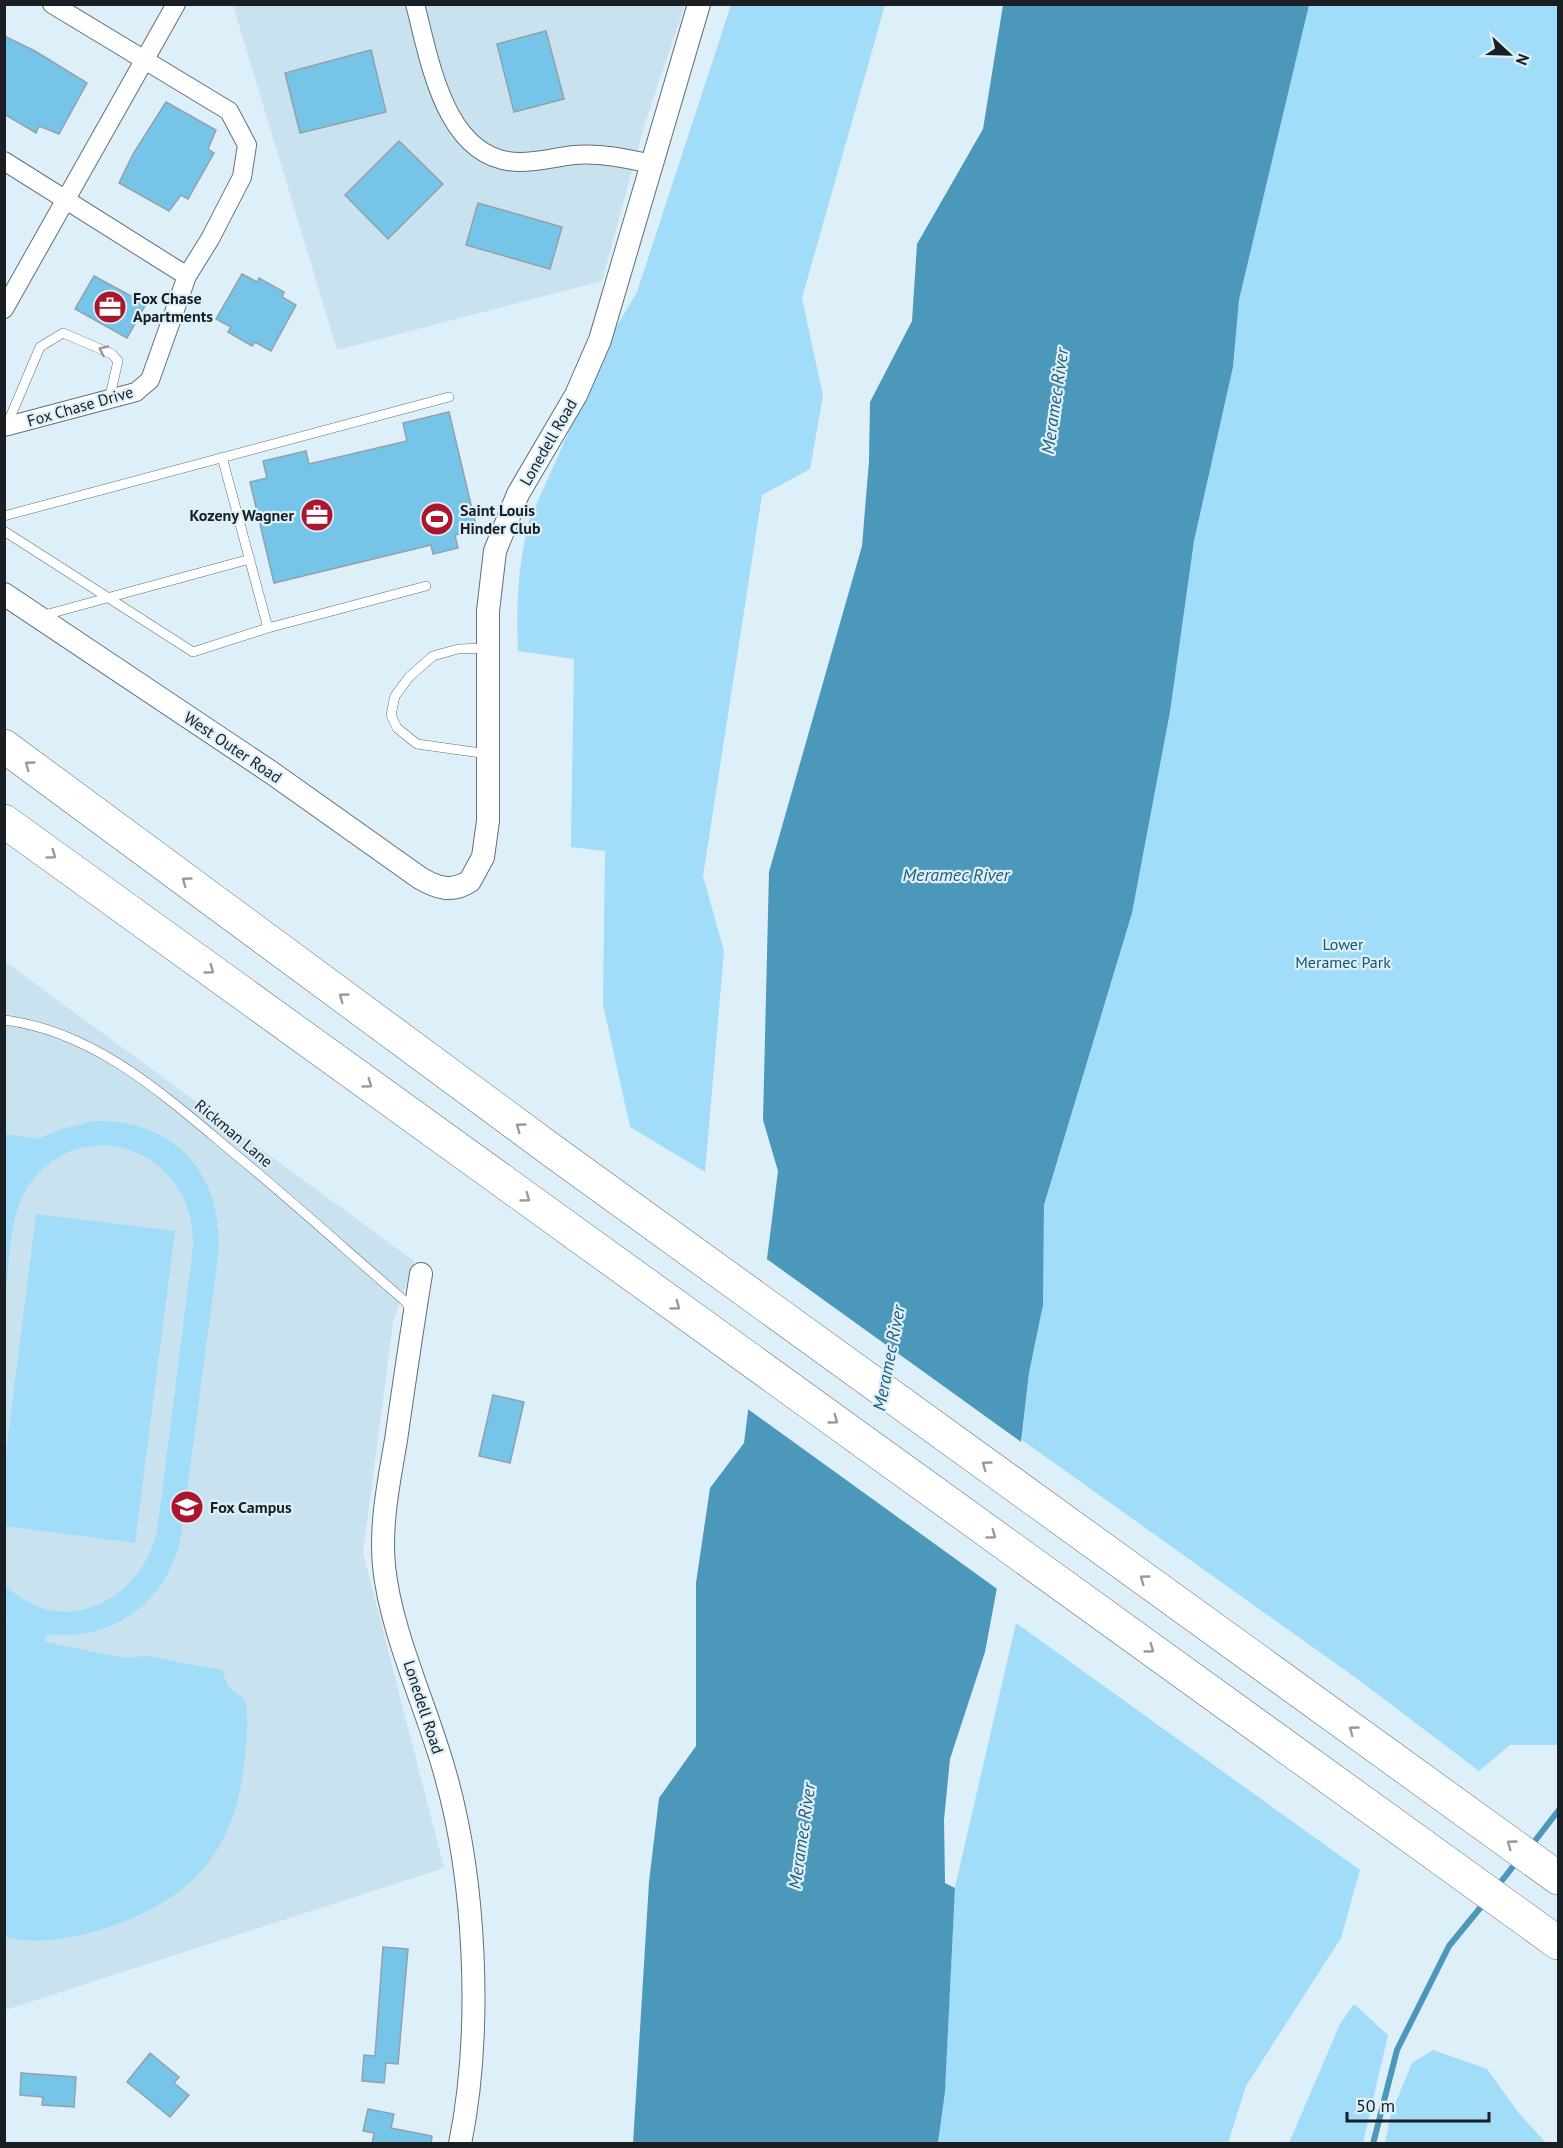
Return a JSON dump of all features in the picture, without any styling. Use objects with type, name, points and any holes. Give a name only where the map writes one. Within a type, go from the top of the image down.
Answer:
[{"type":"highway","points":[[4,747],[635,1211],[1558,1878]]},
{"type":"highway","points":[[4,821],[1558,1943]]},
{"type":"street","name":"Fox Chase Drive","points":[[5,427],[136,392],[150,380],[187,276],[210,239],[242,177],[247,145],[229,111],[52,4]]},
{"type":"street","points":[[4,309],[67,201],[176,4]]},
{"type":"street","points":[[415,4],[446,109],[455,127],[483,152],[518,162],[594,154],[651,164]]},
{"type":"street","name":"Lonedell Road","points":[[463,885],[475,874],[485,848],[488,821],[489,592],[498,540],[518,494],[589,368],[611,306],[699,4]]},
{"type":"street","points":[[4,161],[187,276]]},
{"type":"street","name":"West Outer Road","points":[[4,594],[272,773],[420,878],[440,888],[463,885]]},
{"type":"street","name":"Lonedell Road","points":[[421,1274],[388,1492],[382,1548],[388,1596],[444,1769],[461,1848],[471,1950],[472,2026],[470,2074],[460,2144]]},
{"type":"lane","points":[[5,427],[40,347],[63,333],[112,354],[118,361],[109,400]]},
{"type":"lane","points":[[4,516],[450,397]]},
{"type":"lane","points":[[222,458],[268,628]]},
{"type":"lane","points":[[4,531],[193,652],[268,628],[426,586]]},
{"type":"lane","points":[[39,616],[250,559]]},
{"type":"lane","points":[[488,648],[458,649],[433,656],[409,677],[395,696],[391,715],[398,728],[417,744],[488,754]]},
{"type":"lane","name":"Rickman Lane","points":[[4,1020],[24,1022],[69,1036],[106,1055],[182,1110],[266,1179],[405,1302],[414,1317]]},
{"type":"shaded area","points":[[233,5],[685,5],[645,123],[602,281],[337,350]]},
{"type":"shaded area","name":"Fox Campus","points":[[4,961],[414,1261],[393,1322],[363,1553],[444,1868],[5,2010]]},
{"type":"green space","points":[[731,5],[885,5],[802,298],[823,396],[810,469],[762,495],[703,876],[724,951],[705,1172],[630,1127],[603,1004],[605,851],[571,847],[574,659],[518,651],[517,618],[520,570],[529,521],[614,331],[637,292]]},
{"type":"green space","name":"Lower Meramec Park","points":[[1309,5],[1558,5],[1558,1745],[1510,1745],[1479,1771],[1356,1678],[1022,1440],[1029,1373],[1043,1305],[1044,1205],[1132,913],[1170,712],[1194,541],[1233,367],[1239,300]]},
{"type":"green space","points":[[94,1121],[123,1123],[149,1130],[172,1142],[190,1158],[204,1178],[213,1202],[218,1228],[218,1257],[181,1536],[174,1559],[164,1580],[151,1598],[134,1612],[115,1624],[94,1631],[71,1635],[47,1634],[45,1642],[124,1658],[146,1656],[222,1670],[229,1687],[245,1702],[246,1743],[239,1797],[230,1825],[202,1871],[159,1905],[133,1918],[78,1936],[30,1941],[5,1937],[5,1620],[15,1624],[5,1618],[5,1585],[27,1602],[50,1610],[73,1611],[96,1606],[116,1594],[134,1578],[148,1557],[157,1532],[193,1247],[189,1212],[175,1184],[154,1163],[129,1150],[100,1145],[72,1151],[46,1166],[24,1193],[19,1204],[12,1231],[5,1301],[5,1134],[38,1139],[61,1129]]},
{"type":"green space","points":[[36,1214],[175,1231],[135,1543],[5,1526],[5,1460]]},
{"type":"green space","points":[[1016,1623],[1360,1870],[1341,1938],[1246,2086],[1228,2143],[938,2144],[945,2092],[955,1887]]},
{"type":"green space","points":[[1354,2004],[1388,2035],[1363,2143],[1289,2143],[1340,2024]]},
{"type":"green space","points":[[1433,2050],[1487,2069],[1518,2112],[1546,2143],[1385,2143],[1391,2114],[1412,2063]]},
{"type":"water","name":"Meramec River","points":[[1003,5],[1309,5],[1239,300],[1233,367],[1194,541],[1170,712],[1132,913],[1044,1205],[1043,1305],[1029,1373],[1016,1486],[985,1652],[950,1759],[944,1820],[945,1883],[955,1888],[945,2092],[938,2143],[633,2144],[649,1882],[659,1798],[696,1746],[696,1583],[710,1488],[744,1443],[778,1171],[763,1120],[769,872],[862,546],[869,461],[870,402],[912,321],[917,244],[983,129]]},
{"type":"pier","points":[[764,1257],[1024,1444],[1019,1487],[1000,1591],[745,1407]]},
{"type":"building","points":[[546,31],[564,99],[514,112],[497,44]]},
{"type":"building","points":[[4,36],[35,51],[87,83],[59,134],[39,126],[36,133],[4,114]]},
{"type":"building","points":[[371,50],[386,112],[300,133],[285,73]]},
{"type":"building","points":[[166,102],[216,130],[208,149],[214,153],[188,199],[181,195],[169,211],[119,183],[133,154]]},
{"type":"building","points":[[399,141],[443,184],[388,239],[345,195]]},
{"type":"building","points":[[478,203],[562,227],[550,269],[466,245]]},
{"type":"building","points":[[242,274],[257,282],[259,278],[284,292],[282,297],[296,305],[271,351],[255,342],[252,346],[228,332],[231,327],[216,319]]},
{"type":"building","name":"Fox Chase Apartments","points":[[94,276],[146,304],[127,338],[75,309]]},
{"type":"building","points":[[449,412],[477,530],[455,535],[458,548],[433,554],[431,545],[274,583],[250,482],[267,478],[263,461],[306,451],[309,464],[407,441],[403,423]]},
{"type":"building","points":[[493,1395],[524,1402],[510,1463],[479,1456]]},
{"type":"building","points":[[383,1947],[408,1949],[398,2064],[386,2063],[384,2083],[362,2081],[364,2055],[375,2056]]},
{"type":"building","points":[[150,2053],[179,2077],[174,2083],[189,2095],[170,2117],[127,2082]]},
{"type":"building","points":[[21,2073],[76,2077],[74,2107],[42,2105],[43,2097],[20,2095]]},
{"type":"building","points":[[368,2109],[394,2114],[391,2128],[432,2136],[431,2144],[372,2144],[374,2133],[363,2131]]},
{"type":"waterway","points":[[1531,1846],[1558,1811]]},
{"type":"waterway","points":[[1497,1887],[1518,1860]]},
{"type":"waterway","points":[[1373,2144],[1397,2050],[1449,1946],[1485,1902]]},
{"type":"place","name":"Fox Chase Apartments","points":[[110,307]]},
{"type":"place","name":"Kozeny Wagner","points":[[317,515]]},
{"type":"place","name":"Saint Louis Hinder Club","points":[[437,519]]},
{"type":"place","name":"Fox Campus","points":[[187,1507]]}]
